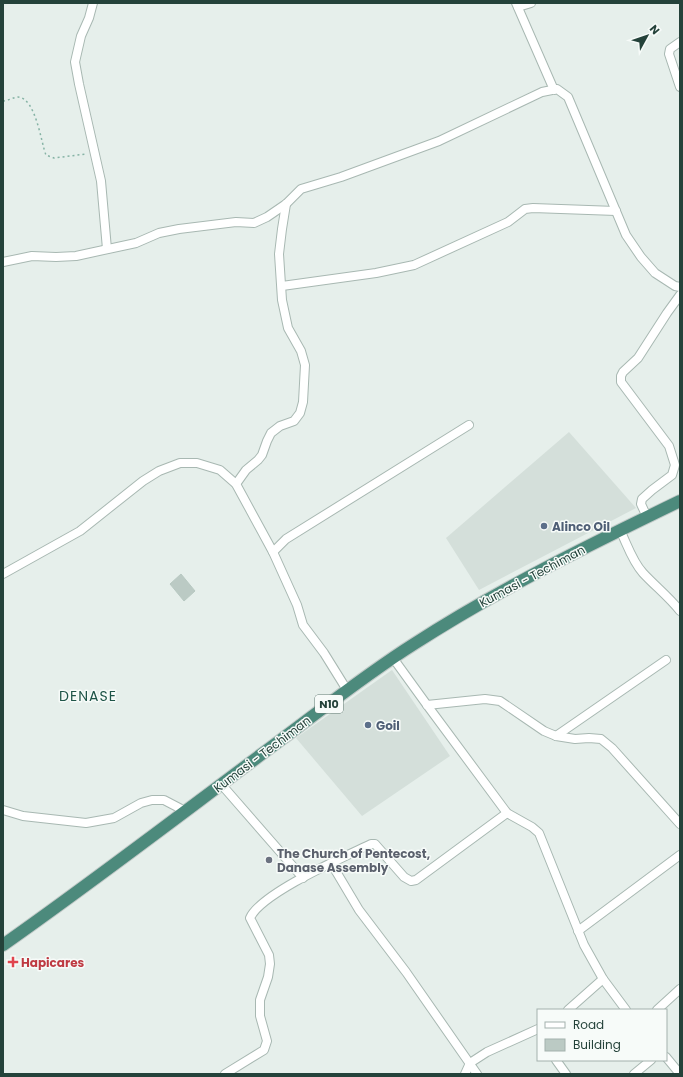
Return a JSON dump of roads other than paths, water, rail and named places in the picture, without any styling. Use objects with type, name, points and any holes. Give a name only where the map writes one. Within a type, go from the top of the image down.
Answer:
[{"type":"highway","name":"Kumasi - Techiman","points":[[3,945],[104,872],[347,690],[441,626],[556,561],[680,501]]},
{"type":"street","points":[[93,3],[89,18],[80,36],[75,62],[78,84],[101,181],[107,249]]},
{"type":"street","points":[[531,3],[517,5],[554,90]]},
{"type":"street","points":[[680,42],[670,49],[669,54],[680,86]]},
{"type":"street","points":[[3,262],[32,256],[76,256],[136,243],[159,233],[179,229],[236,222],[254,223],[267,217],[286,204],[301,189],[341,177],[439,141],[542,92],[557,89],[568,97],[626,235],[640,257],[655,273],[675,286],[680,287]]},
{"type":"street","points":[[236,484],[246,470],[262,455],[271,433],[280,426],[294,421],[300,413],[303,402],[305,365],[301,351],[288,328],[282,300],[279,254],[286,204]]},
{"type":"street","points":[[282,286],[376,273],[414,265],[508,222],[525,209],[616,211]]},
{"type":"street","points":[[647,517],[641,504],[642,499],[672,475],[675,464],[669,446],[621,382],[621,376],[623,372],[638,358],[680,295]]},
{"type":"street","points":[[273,552],[286,539],[469,425]]},
{"type":"street","points":[[3,574],[80,531],[143,481],[166,468],[180,463],[197,463],[220,470],[236,484],[273,552],[297,605],[303,625],[324,653],[347,690]]},
{"type":"street","points":[[620,530],[634,560],[643,573],[680,611]]},
{"type":"street","points":[[393,658],[426,705],[507,813],[532,827],[539,833],[584,945],[603,979],[625,1009]]},
{"type":"street","points":[[556,736],[666,660]]},
{"type":"street","points":[[426,705],[485,699],[500,701],[544,730],[556,736],[575,739],[601,739],[612,748],[680,824]]},
{"type":"street","points":[[221,784],[302,878]]},
{"type":"street","points":[[3,810],[23,816],[86,823],[114,818],[141,803],[152,800],[164,800],[185,811]]},
{"type":"street","points":[[225,1074],[264,1050],[267,1041],[260,1016],[260,1000],[268,977],[270,964],[269,955],[250,918],[252,913],[279,891],[331,863],[371,844],[375,844],[404,877],[410,881],[416,880],[507,813]]},
{"type":"street","points":[[578,931],[680,855]]},
{"type":"street","points":[[331,863],[359,910],[406,972],[477,1074]]},
{"type":"street","points":[[569,1009],[603,979]]},
{"type":"street","points":[[658,1009],[680,988]]},
{"type":"street","points":[[465,1074],[470,1063],[487,1052],[537,1029]]},
{"type":"street","points":[[667,1058],[680,1074]]},
{"type":"street","points":[[557,1061],[566,1074]]},
{"type":"street","points":[[634,1074],[650,1061]]},
{"type":"place","name":"Alinco Oil","points":[[544,526]]},
{"type":"place","name":"Goil","points":[[368,725]]},
{"type":"place","name":"The Church of Pentecost, Danase Assembly","points":[[269,860]]},
{"type":"place","name":"Hapicares","points":[[13,962]]},
{"type":"district","name":"DENASE","points":[[88,696]]}]
